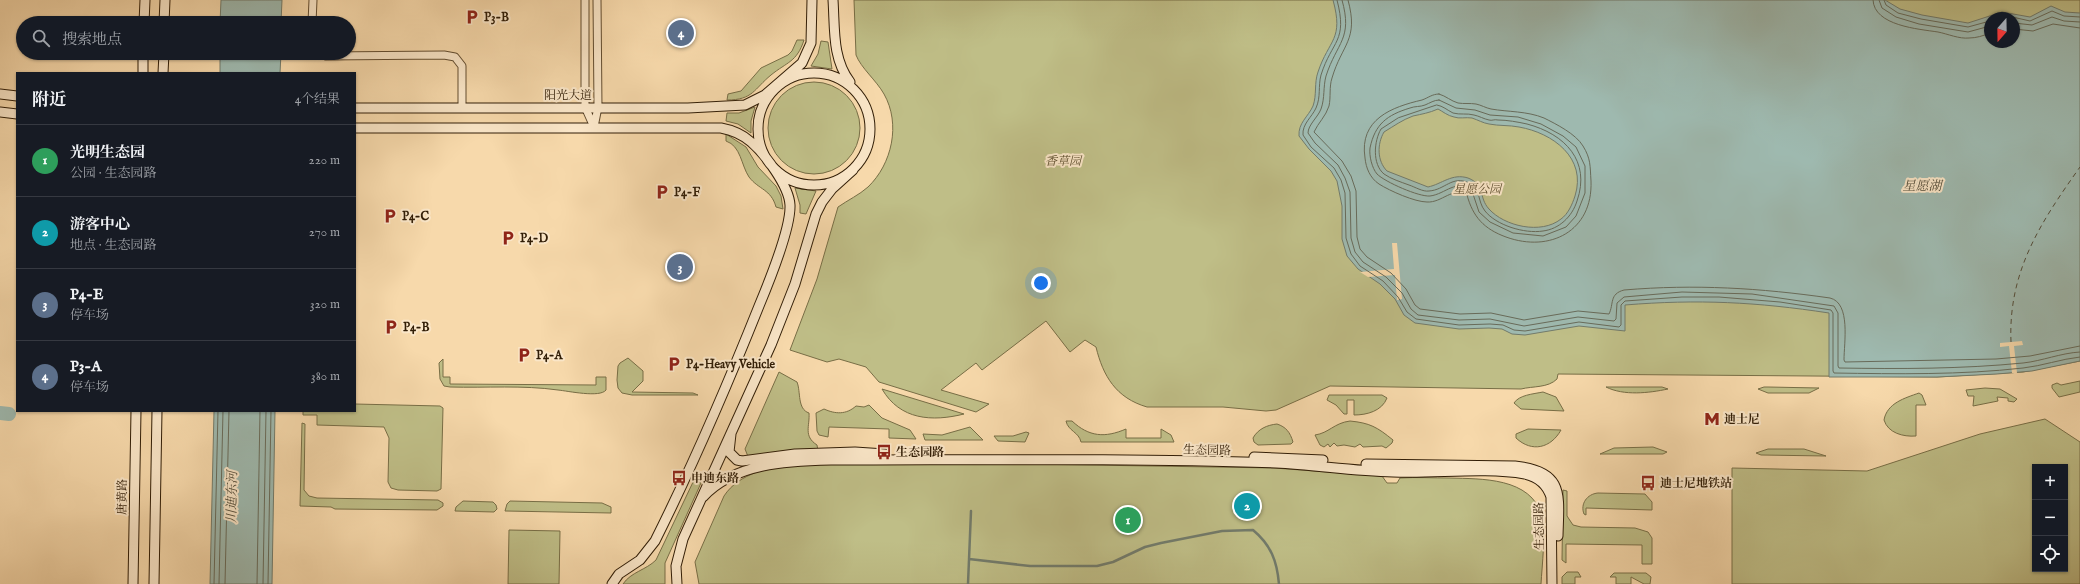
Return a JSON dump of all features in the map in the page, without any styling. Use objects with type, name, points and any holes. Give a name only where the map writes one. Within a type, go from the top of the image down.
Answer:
[{"type":"street","points":[[144,16],[145,0]]},
{"type":"street","points":[[164,16],[165,0]]},
{"type":"street","points":[[312,0],[312,16]]},
{"type":"street","points":[[585,0],[586,107],[594,127]]},
{"type":"street","points":[[594,127],[598,107],[597,0]]},
{"type":"street","points":[[612,584],[619,574],[640,560],[649,551],[662,528],[743,346],[772,274],[789,218],[790,205],[788,195],[760,145],[758,128],[760,111],[768,95],[802,63],[808,53],[812,31],[812,0]]},
{"type":"street","points":[[677,584],[676,566],[683,539],[764,361],[787,302],[819,208],[832,189],[853,170],[866,150],[870,139],[871,122],[866,104],[841,68],[835,49],[833,0]]},
{"type":"street","points":[[356,55],[444,55],[455,57],[462,66],[462,107]]},
{"type":"street","points":[[143,72],[144,60]]},
{"type":"street","points":[[163,72],[164,60]]},
{"type":"street","points":[[776,86],[786,79],[804,73],[824,73],[842,79],[856,90]]},
{"type":"street","name":"阳光大道","points":[[356,108],[688,108],[745,105],[756,100],[776,86]]},
{"type":"street","points":[[0,94],[16,96]]},
{"type":"street","points":[[0,112],[16,114]]},
{"type":"street","points":[[356,128],[721,128],[742,135],[757,148],[780,173],[793,181],[808,185],[823,184],[838,180],[853,170]]},
{"type":"street","name":"唐黄路","points":[[133,584],[136,412]]},
{"type":"street","points":[[154,584],[157,412]]},
{"type":"street","name":"生态园路","points":[[731,434],[729,452],[737,460],[742,461],[795,454],[855,452],[1281,457],[1392,466],[1527,467],[1536,469],[1549,478],[1557,488],[1559,505],[1558,584]]},
{"type":"street","name":"生态园路","points":[[703,497],[714,485],[756,468],[797,461],[831,460],[1213,462],[1318,466],[1392,472],[1518,474],[1534,477],[1540,480],[1549,490],[1551,497],[1552,584]]},
{"type":"green space","name":"星愿公园","points":[[854,0],[2080,0],[2080,361],[2023,372],[1937,377],[1558,374],[1557,379],[1549,384],[1521,389],[1330,386],[1276,410],[1266,411],[1223,407],[1147,407],[1127,398],[1112,384],[1099,358],[1096,347],[1085,340],[1070,352],[1046,321],[982,370],[976,363],[941,390],[989,404],[976,412],[879,382],[866,367],[839,359],[827,362],[790,350],[817,279],[838,207],[865,190],[876,178],[883,167],[891,143],[893,131],[889,106],[881,89],[858,60],[856,55]]},
{"type":"green space","points":[[797,40],[804,40],[798,53],[791,61],[771,75],[748,96],[736,100],[727,100],[728,94],[741,91],[761,68],[788,55],[792,51]]},
{"type":"green space","points":[[821,41],[828,42],[832,69],[811,66],[818,54]]},
{"type":"green space","points":[[814,82],[823,83],[840,90],[852,102],[859,119],[859,137],[852,154],[840,166],[823,173],[814,174],[805,173],[788,166],[776,154],[769,137],[768,128],[769,119],[776,102],[788,90],[805,83]]},
{"type":"green space","points":[[755,107],[751,121],[751,133],[738,124],[726,121],[727,113],[739,113]]},
{"type":"green space","points":[[726,134],[746,147],[758,167],[776,186],[781,196],[783,209],[776,207],[774,201],[768,193],[749,177],[738,151],[731,143],[726,141]]},
{"type":"green space","points":[[795,188],[816,191],[806,214],[800,213],[800,205]]},
{"type":"green space","points":[[628,358],[643,371],[643,381],[632,392],[693,393],[698,395],[632,395],[622,393],[618,388],[618,366]]},
{"type":"green space","points":[[443,359],[443,377],[450,377],[450,384],[596,385],[596,377],[606,377],[606,390],[597,394],[591,394],[545,388],[444,386],[440,379],[439,363]]},
{"type":"green space","points":[[779,372],[797,382],[801,404],[805,411],[809,413],[808,430],[810,438],[817,445],[818,451],[749,459],[745,449]]},
{"type":"green space","points":[[2080,381],[2080,392],[2059,397],[2052,388],[2052,385],[2057,383],[2061,385]]},
{"type":"green space","points":[[1606,387],[1662,387],[1668,389],[1653,392],[1629,393]]},
{"type":"green space","points":[[1764,387],[1819,388],[1809,393],[1768,393],[1758,389]]},
{"type":"green space","points":[[1985,388],[2000,389],[2017,399],[2014,402],[2008,401],[2008,398],[1997,397],[1998,401],[1973,406],[1974,396],[1968,396],[1966,390]]},
{"type":"green space","points":[[882,389],[964,414],[940,418],[929,418],[907,413],[889,399]]},
{"type":"green space","points":[[1543,392],[1556,397],[1564,411],[1521,409],[1514,403],[1519,398]]},
{"type":"green space","points":[[1919,393],[1922,395],[1926,405],[1916,405],[1916,436],[1901,435],[1892,431],[1884,420],[1889,409],[1897,402]]},
{"type":"green space","points":[[1329,395],[1382,395],[1387,398],[1378,409],[1364,414],[1354,415],[1354,400],[1347,400],[1347,414],[1344,414],[1336,405],[1327,400]]},
{"type":"green space","points":[[356,404],[440,406],[443,408],[441,489],[437,491],[398,490],[391,488],[388,482],[389,438],[384,427],[317,425],[317,415],[303,415],[303,412],[356,412]]},
{"type":"green space","points":[[869,405],[882,418],[910,430],[916,439],[889,438],[889,429],[829,427],[828,437],[819,435],[817,431],[816,413],[824,409],[840,413],[848,411],[856,406],[864,407]]},
{"type":"green space","points":[[2045,419],[2080,442],[2080,584],[1732,584],[1732,468],[1867,471],[1980,434]]},
{"type":"green space","points":[[1066,421],[1072,421],[1091,433],[1104,435],[1126,429],[1126,438],[1161,438],[1161,429],[1171,435],[1174,442],[1081,442]]},
{"type":"green space","points":[[1350,421],[1368,424],[1378,429],[1393,440],[1392,443],[1386,448],[1382,446],[1363,447],[1360,444],[1355,447],[1344,445],[1337,446],[1334,443],[1330,447],[1328,444],[1324,447],[1320,445],[1315,435],[1344,422]]},
{"type":"green space","points":[[302,423],[305,424],[304,490],[309,496],[317,498],[438,500],[443,503],[443,506],[437,510],[335,509],[331,507],[300,506]]},
{"type":"green space","points":[[1277,424],[1285,428],[1289,433],[1293,442],[1291,444],[1258,445],[1254,442],[1253,438],[1260,430],[1266,426]]},
{"type":"green space","points":[[970,427],[983,440],[925,440],[923,434],[942,435]]},
{"type":"green space","points":[[1528,429],[1561,430],[1552,441],[1535,447],[1528,446],[1516,438],[1516,434]]},
{"type":"green space","points":[[1026,432],[1029,433],[1025,442],[998,441],[994,436],[1013,436]]},
{"type":"green space","points":[[1653,447],[1667,452],[1663,454],[1600,454],[1614,448]]},
{"type":"green space","points":[[1768,449],[1804,449],[1826,456],[1761,455],[1756,453]]},
{"type":"green space","points":[[964,463],[1274,468],[1382,476],[1387,483],[1397,483],[1400,478],[1490,480],[1516,487],[1527,494],[1536,503],[1542,516],[1543,523],[1544,540],[1541,584],[699,584],[695,562],[724,496],[730,488],[738,482],[756,472],[796,464]]},
{"type":"green space","points":[[694,480],[701,483],[665,563],[665,584],[623,584],[634,574],[656,560]]},
{"type":"green space","points":[[1563,490],[1567,491],[1567,516],[1573,525],[1581,527],[1635,528],[1648,532],[1652,538],[1652,564],[1642,564],[1642,545],[1566,544],[1566,563],[1562,560]]},
{"type":"green space","points":[[1598,493],[1645,494],[1652,502],[1652,510],[1586,508],[1586,515],[1584,514],[1583,507],[1585,500],[1591,495]]},
{"type":"green space","points":[[463,501],[493,502],[497,509],[494,512],[455,511],[456,507]]},
{"type":"green space","points":[[510,501],[602,503],[611,507],[611,513],[505,511],[507,504]]},
{"type":"green space","points":[[509,530],[560,531],[559,584],[508,584]]},
{"type":"green space","points":[[1567,572],[1578,572],[1581,577],[1575,577],[1575,584],[1562,584],[1562,577]]},
{"type":"green space","points":[[1614,573],[1646,573],[1651,577],[1650,584],[1644,584],[1631,577],[1631,584],[1616,584],[1616,577],[1610,577]]},
{"type":"water","points":[[221,0],[282,0],[281,16],[220,16]]},
{"type":"water","name":"星愿湖","points":[[1333,0],[1885,0],[1900,9],[1922,15],[1968,23],[1984,18],[1984,48],[2020,48],[2020,15],[2030,17],[2051,6],[2065,12],[2080,13],[2080,361],[2032,371],[1997,374],[1937,377],[1829,377],[1829,313],[1752,304],[1678,302],[1625,305],[1625,331],[1579,326],[1525,335],[1512,334],[1502,329],[1459,329],[1415,323],[1404,315],[1395,299],[1380,284],[1358,269],[1347,256],[1342,239],[1342,206],[1337,181],[1331,171],[1309,149],[1299,136],[1300,127],[1313,106],[1318,72],[1334,39],[1337,23]],"holes":[[[1438,109],[1456,118],[1472,118],[1489,124],[1515,126],[1532,130],[1555,141],[1572,159],[1576,170],[1577,182],[1575,196],[1566,215],[1553,224],[1543,227],[1513,224],[1504,220],[1489,209],[1480,188],[1474,181],[1468,178],[1452,178],[1428,187],[1387,171],[1381,162],[1379,152],[1380,142],[1384,132],[1413,116]]]},
{"type":"water","points":[[220,60],[281,60],[280,72],[220,72]]},
{"type":"water","name":"川迪东河","points":[[214,412],[275,412],[272,584],[210,584]]},
{"type":"pier","points":[[1392,243],[1397,243],[1402,299],[1397,300],[1395,275],[1368,277],[1360,272],[1394,269]]},
{"type":"pier","points":[[2022,341],[2023,345],[2014,346],[2017,373],[2012,373],[2009,346],[2000,347],[2000,343]]},
{"type":"waterway","points":[[0,413],[9,414]]},
{"type":"waterway","points":[[968,584],[971,511]]},
{"type":"waterway","points":[[969,559],[1030,566],[1097,566],[1113,562],[1145,547],[1161,543],[1222,531],[1253,530],[1269,548],[1272,554],[1277,568],[1279,584]]},
{"type":"ferry route","points":[[2011,342],[2015,292],[2021,270],[2040,228],[2080,167]]},
{"type":"place","name":"P3-B","points":[[472,17]]},
{"type":"place","name":"P3-A","points":[[681,33]]},
{"type":"place","name":"P4-F","points":[[662,192]]},
{"type":"place","name":"P4-C","points":[[390,216]]},
{"type":"place","name":"P4-D","points":[[508,238]]},
{"type":"place","name":"P4-E","points":[[680,267]]},
{"type":"place","name":"P4-B","points":[[391,327]]},
{"type":"place","name":"P4-A","points":[[524,355]]},
{"type":"place","name":"P4-Heavy Vehicle","points":[[674,364]]},
{"type":"place","name":"迪士尼","points":[[1712,419]]},
{"type":"place","name":"生态园路","points":[[884,452]]},
{"type":"place","name":"申迪东路","points":[[679,478]]},
{"type":"place","name":"迪士尼地铁站","points":[[1648,483]]},
{"type":"place","name":"游客中心","points":[[1247,506]]},
{"type":"place","name":"光明生态园","points":[[1128,520]]},
{"type":"park label","name":"香草园","points":[[1063,161]]}]
